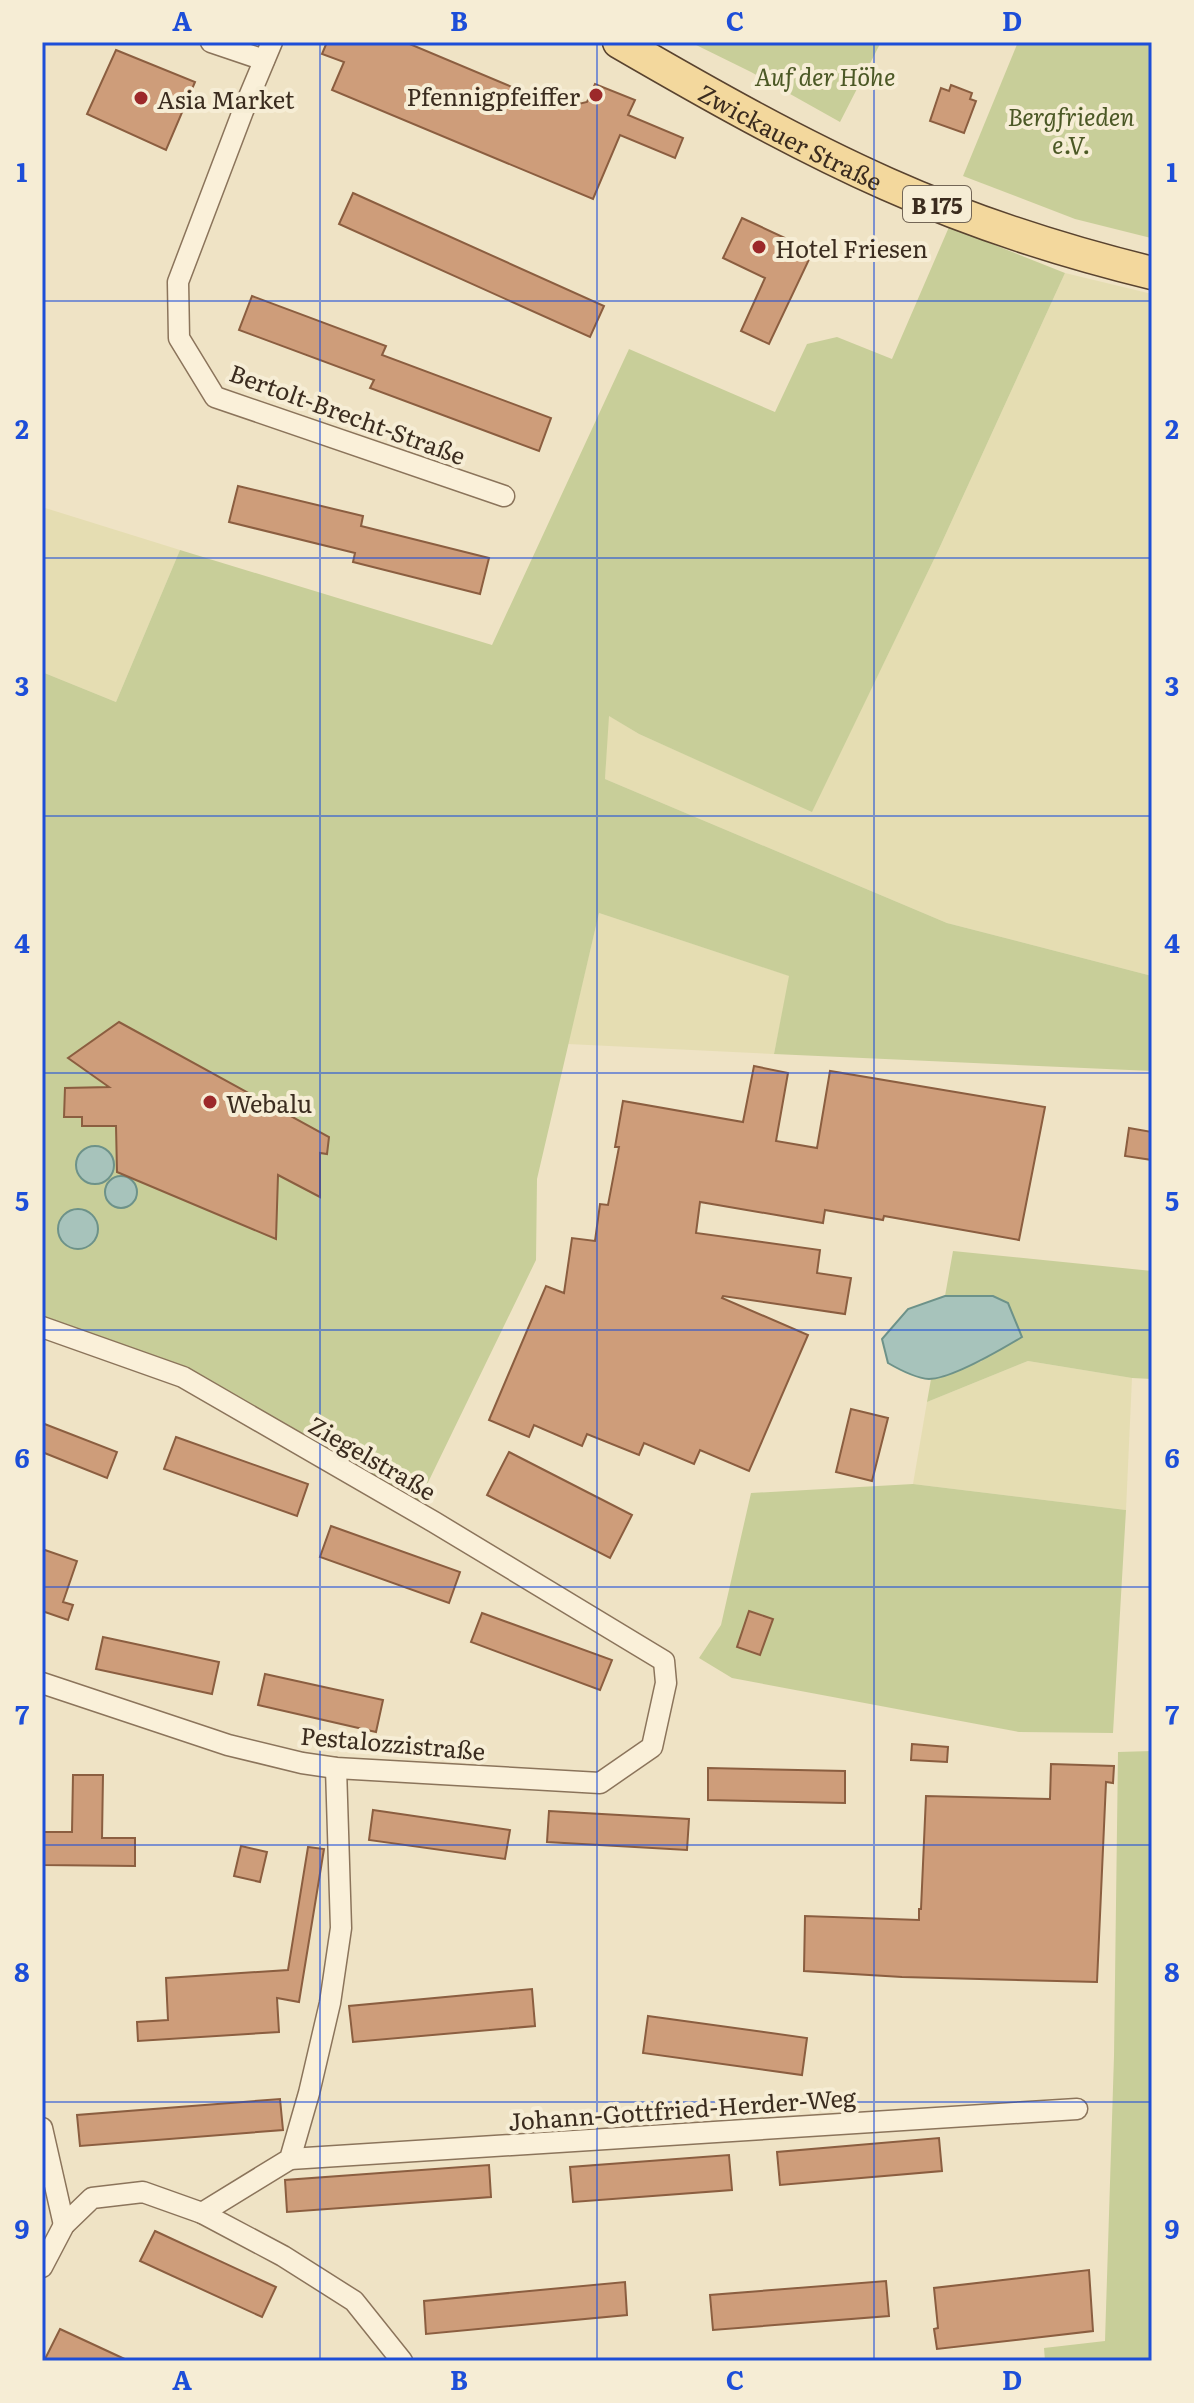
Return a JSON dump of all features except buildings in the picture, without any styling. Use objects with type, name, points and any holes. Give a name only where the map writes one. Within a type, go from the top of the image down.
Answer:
[{"type":"main road","name":"Zwickauer Straße","points":[[619,42],[795,140],[890,185],[995,226],[1096,259],[1152,273]]},
{"type":"street","points":[[211,42],[268,51]]},
{"type":"street","name":"Bertolt-Brecht-Straße","points":[[268,51],[178,282],[179,338],[215,397],[504,496]]},
{"type":"street","name":"Ziegelstraße","points":[[42,1327],[183,1377],[434,1522],[664,1661]]},
{"type":"street","name":"Pestalozzistraße","points":[[42,1683],[228,1745],[302,1763],[336,1768],[600,1783],[652,1747],[666,1683],[664,1661]]},
{"type":"street","points":[[202,2213],[290,2159],[330,2003],[341,1928],[336,1768]]},
{"type":"street","name":"Johann-Gottfried-Herder-Weg","points":[[290,2159],[1077,2109]]},
{"type":"street","points":[[42,2128],[64,2225]]},
{"type":"street","points":[[42,2267],[64,2225],[92,2198],[143,2192],[202,2213],[283,2256],[354,2301],[402,2361]]},
{"type":"shaded area","points":[[1065,273],[1152,294],[1152,976],[947,923],[605,779],[608,715],[639,734],[812,811],[938,551]]},
{"type":"shaded area","points":[[42,507],[180,550],[116,702],[42,672]]},
{"type":"shaded area","points":[[599,913],[790,976],[774,1054],[568,1044]]},
{"type":"shaded area","points":[[1028,1361],[1132,1378],[1126,1510],[913,1484],[927,1402]]},
{"type":"green space","name":"Auf der Höhe","points":[[690,42],[881,42],[840,122]]},
{"type":"green space","name":"Bergfrieden e.V.","points":[[1018,42],[1152,42],[1151,238],[1075,219],[963,176]]},
{"type":"green space","points":[[949,227],[1065,273],[938,551],[812,812],[639,734],[609,716],[605,779],[947,923],[1152,976],[1152,1071],[774,1054],[789,976],[599,913],[537,1179],[536,1260],[419,1501],[185,1367],[42,1318],[42,672],[116,702],[180,550],[492,645],[629,349],[775,412],[807,344],[837,337],[892,359]]},
{"type":"green space","points":[[953,1251],[1152,1271],[1152,1379],[1028,1361],[927,1402],[931,1379],[982,1361],[993,1296],[945,1296]]},
{"type":"green space","points":[[913,1484],[1126,1510],[1113,1733],[1019,1732],[732,1678],[699,1658],[721,1625],[751,1493]]},
{"type":"green space","points":[[1152,1751],[1152,2053],[1149,2054],[1152,2063],[1152,2361],[1045,2361],[1044,2348],[1105,2341],[1114,2056],[1118,1752]]},
{"type":"water","points":[[95,1146],[109,1151],[114,1165],[109,1179],[95,1184],[81,1179],[76,1165],[81,1151]]},
{"type":"water","points":[[121,1176],[133,1180],[137,1192],[133,1204],[121,1208],[109,1204],[105,1192],[109,1180]]},
{"type":"water","points":[[78,1209],[92,1215],[98,1229],[92,1243],[78,1249],[64,1243],[58,1229],[64,1215]]},
{"type":"water","points":[[945,1296],[993,1296],[1008,1303],[1022,1337],[938,1378],[918,1377],[888,1363],[882,1339],[908,1309]]},
{"type":"place","name":"Pfennigpfeiffer","points":[[596,95]]},
{"type":"place","name":"Asia Market","points":[[141,98]]},
{"type":"place","name":"Hotel Friesen","points":[[759,247]]},
{"type":"place","name":"Webalu","points":[[210,1102]]}]
